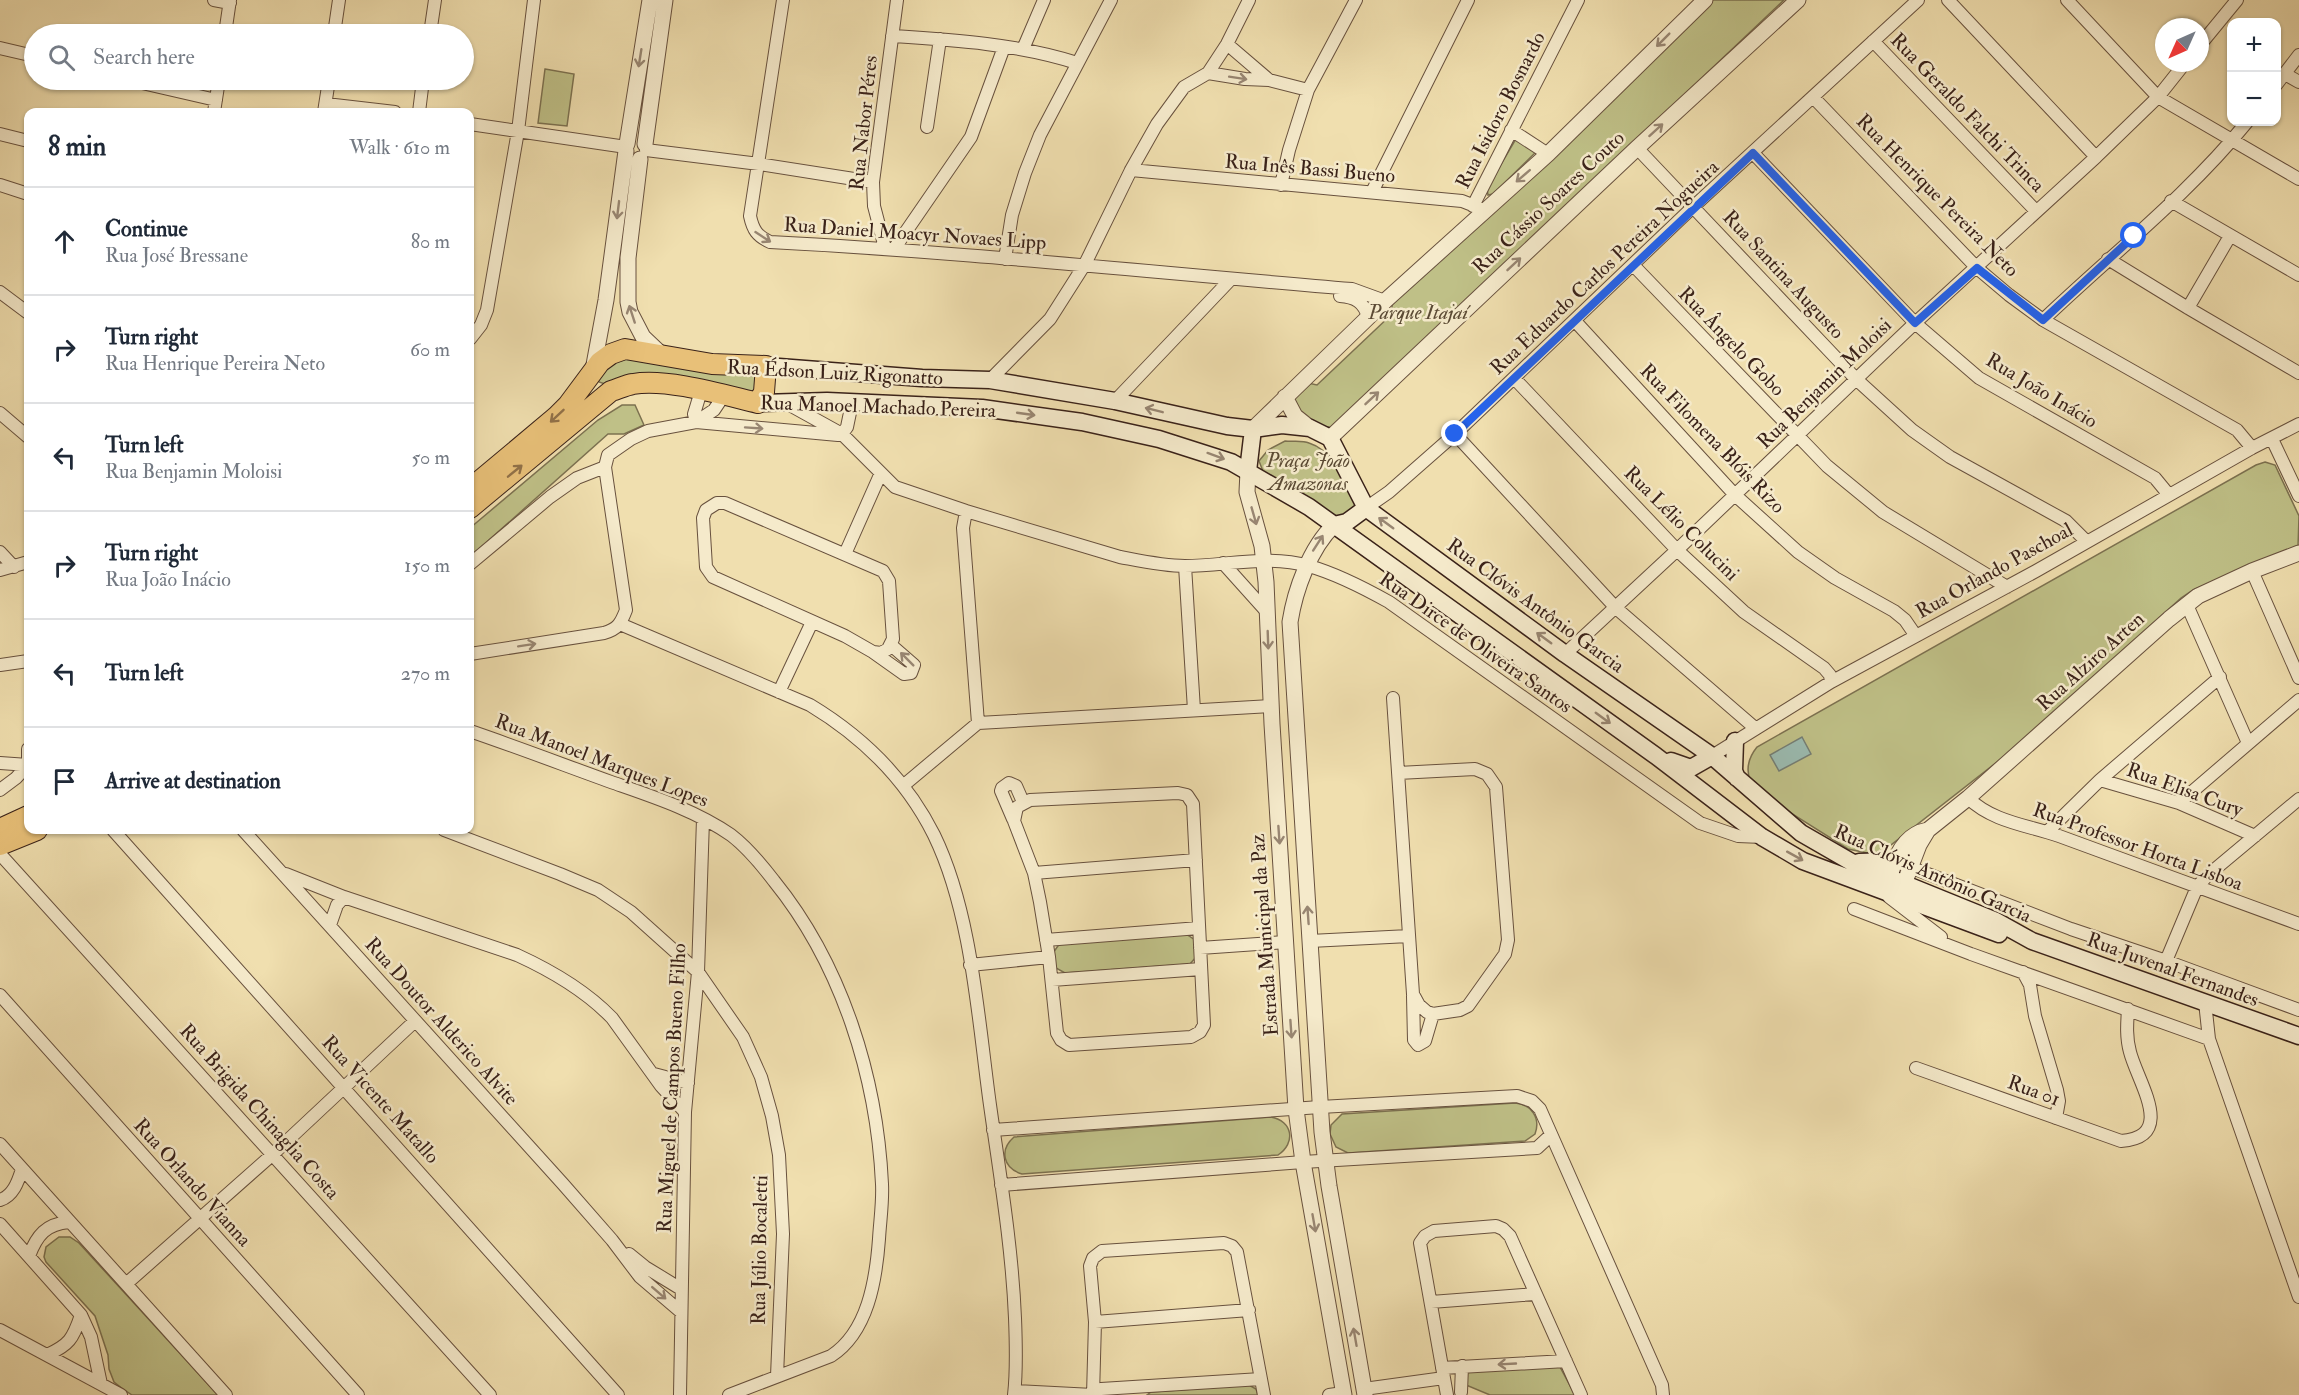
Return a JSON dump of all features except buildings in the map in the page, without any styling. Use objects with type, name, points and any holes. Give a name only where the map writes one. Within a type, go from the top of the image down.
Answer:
[{"type":"main road","name":"Rua Édson Luiz Rigonatto","points":[[474,486],[556,417],[606,357],[625,349],[712,364],[1008,382],[1125,398],[1217,424],[1253,429],[1282,425],[1310,428]]},
{"type":"main road","points":[[758,403],[764,392],[766,366]]},
{"type":"main road","points":[[593,370],[594,383],[611,392]]},
{"type":"main road","name":"Rua Manoel Machado Pereira","points":[[474,505],[611,392],[633,384],[651,383],[758,403],[827,401],[982,408],[1082,422],[1191,447],[1231,462],[1289,494],[1334,525]]},
{"type":"main road","points":[[1310,428],[1330,438]]},
{"type":"main road","points":[[1248,471],[1253,429]]},
{"type":"main road","name":"Rua Clóvis Antônio Garcia","points":[[1330,438],[1366,508],[1565,654],[1712,756],[1801,833],[1892,886],[1909,901],[2017,940],[2032,941]]},
{"type":"main road","points":[[1334,525],[1347,522],[1366,508]]},
{"type":"main road","name":"Rua Clóvis Antônio Garcia","points":[[1334,525],[1656,756],[1762,837],[1803,861],[1892,886],[1996,921],[2032,941]]},
{"type":"main road","points":[[1736,741],[1734,771],[1737,778]]},
{"type":"main road","points":[[1656,756],[1691,768],[1712,756]]},
{"type":"main road","points":[[0,829],[24,818]]},
{"type":"main road","points":[[0,845],[27,834]]},
{"type":"main road","points":[[1853,863],[1902,864]]},
{"type":"main road","name":"Rua Juvenal Fernandes","points":[[2032,941],[2299,1036]]},
{"type":"street","points":[[214,0],[230,2],[227,24]]},
{"type":"street","points":[[335,24],[339,0]]},
{"type":"street","points":[[431,24],[435,0]]},
{"type":"street","points":[[474,334],[481,325],[487,310],[518,131],[534,0]]},
{"type":"street","points":[[593,370],[650,0]]},
{"type":"street","points":[[665,0],[628,258],[630,312],[643,337],[667,358]]},
{"type":"street","name":"Rua Daniel Moacyr Novaes Lipp","points":[[783,0],[750,216],[753,229],[761,238],[770,242],[1085,264],[1352,289],[1385,301]]},
{"type":"street","name":"Rua Nabor Péres","points":[[890,249],[874,206],[873,182],[897,0]]},
{"type":"street","points":[[1023,49],[1044,0]]},
{"type":"street","points":[[1005,259],[1012,215],[1040,135],[1111,0]]},
{"type":"street","points":[[990,380],[1050,319],[1085,264],[1157,124],[1184,87],[1208,73],[1227,44],[1249,0]]},
{"type":"street","points":[[1281,185],[1289,150],[1308,90],[1356,0]]},
{"type":"street","points":[[1372,192],[1468,0]]},
{"type":"street","name":"Rua Isidoro Bosnardo","points":[[1479,208],[1511,130],[1578,0]]},
{"type":"street","points":[[1684,20],[1694,0]]},
{"type":"street","name":"Rua Cássio Soares Couto","points":[[1253,429],[1479,208],[1548,154],[1706,0]]},
{"type":"street","name":"Rua Cássio Soares Couto","points":[[1330,438],[1636,148],[1798,0]]},
{"type":"street","name":"Rua Eduardo Carlos Pereira Nogueira","points":[[1366,508],[1389,492],[1455,434],[1634,266],[1693,207],[1918,0]]},
{"type":"street","points":[[1948,0],[2096,157]]},
{"type":"street","points":[[2067,0],[2158,97],[2299,179]]},
{"type":"street","points":[[2209,34],[2237,0]]},
{"type":"street","points":[[892,36],[1023,49],[1077,63]]},
{"type":"street","points":[[927,127],[940,39]]},
{"type":"street","name":"Rua Geraldo Falchi Trinca","points":[[1873,41],[2036,211]]},
{"type":"street","points":[[1227,44],[1269,80]]},
{"type":"street","points":[[890,249],[971,136],[1004,47]]},
{"type":"street","points":[[0,48],[24,54]]},
{"type":"street","points":[[2281,79],[2299,55]]},
{"type":"street","name":"Rua Benjamin Moloisi","points":[[1565,654],[1915,323],[2096,157],[2158,97],[2178,72]]},
{"type":"street","points":[[1208,73],[1269,80],[1308,90]]},
{"type":"street","points":[[2285,74],[2299,82]]},
{"type":"street","points":[[162,90],[215,106],[217,90]]},
{"type":"street","points":[[325,108],[328,90]]},
{"type":"street","points":[[419,108],[421,90]]},
{"type":"street","name":"Rua Henrique Pereira Neto","points":[[1813,97],[1977,268],[2043,320],[2237,430],[2252,448]]},
{"type":"street","points":[[474,125],[626,148]]},
{"type":"street","points":[[2043,320],[2171,201],[2244,126]]},
{"type":"street","points":[[1511,130],[1548,154]]},
{"type":"street","points":[[0,134],[24,140]]},
{"type":"street","points":[[626,148],[631,159],[644,151],[759,164],[873,182]]},
{"type":"street","name":"Rua Santina Augusto","points":[[1636,148],[1856,379],[1929,443],[2066,521],[2086,541]]},
{"type":"street","name":"Rua João Inácio","points":[[1753,153],[1915,323],[1978,378],[2155,478],[2169,495]]},
{"type":"street","name":"Rua Inês Bassi Bueno","points":[[1131,171],[1462,201],[1479,208]]},
{"type":"street","points":[[0,185],[24,193]]},
{"type":"street","points":[[2171,201],[2299,275]]},
{"type":"street","points":[[2188,308],[2230,236]]},
{"type":"street","points":[[612,257],[628,258]]},
{"type":"street","points":[[2108,259],[2299,373]]},
{"type":"street","name":"Rua Ângelo Gobo","points":[[1634,266],[1827,466],[1883,512],[2007,587]]},
{"type":"street","points":[[1125,398],[1231,279]]},
{"type":"street","name":"Rua Daniel Moacyr Novaes Lipp","points":[[1311,286],[1332,295],[1354,298],[1361,302],[1368,317]]},
{"type":"street","points":[[0,292],[24,310]]},
{"type":"street","name":"Rua Filomena Blóis Rizo","points":[[1575,321],[1735,495],[1798,552],[1835,578],[1894,611],[1905,620],[1916,636]]},
{"type":"street","points":[[1008,382],[1011,359]]},
{"type":"street","name":"Rua Lélio Colucini","points":[[1514,378],[1677,550],[1744,612],[1824,668],[1830,675],[1831,682]]},
{"type":"street","points":[[696,422],[694,414],[701,391]]},
{"type":"street","name":"Rua Manoel Machado Pereira","points":[[696,422],[714,410],[724,395]]},
{"type":"street","points":[[1285,397],[1296,416],[1310,428]]},
{"type":"street","name":"Rua Dirce de Oliveira Santos","points":[[785,403],[842,434],[880,475],[895,487],[966,512],[1120,557],[1185,566],[1263,561],[1308,566],[1360,586],[1389,602],[1700,823],[1738,836],[1762,837]]},
{"type":"street","points":[[842,434],[848,427],[852,403]]},
{"type":"street","points":[[0,412],[24,433]]},
{"type":"street","name":"Rua Manoel Machado Pereira","points":[[605,467],[608,454],[631,439],[648,431],[696,422],[718,426],[816,432],[833,436],[842,434]]},
{"type":"street","name":"Rua Orlando Paschoal","points":[[1712,756],[1831,682],[2299,424]]},
{"type":"street","points":[[1455,434],[1616,608],[1755,728]]},
{"type":"street","points":[[2272,439],[2299,496]]},
{"type":"street","points":[[474,561],[550,497],[577,478],[605,467],[626,610],[620,624],[614,630],[603,633],[474,653]]},
{"type":"street","name":"Estrada Municipal da Paz","points":[[1248,471],[1247,492],[1262,546],[1267,612],[1296,1109],[1339,1394]]},
{"type":"street","points":[[845,554],[880,475]]},
{"type":"street","points":[[873,652],[885,651],[893,639],[887,577],[880,569],[725,503],[713,504],[704,514],[706,567],[710,574],[845,636],[904,674],[911,673],[914,665],[891,645]]},
{"type":"street","points":[[966,512],[963,528],[978,723]]},
{"type":"street","points":[[1334,525],[1316,546],[1295,600],[1290,622],[1320,1107],[1326,1161],[1365,1392]]},
{"type":"street","points":[[0,552],[14,567]]},
{"type":"street","name":"Rua Alziro Arten","points":[[1892,886],[1902,864],[1898,852],[1912,837],[1928,830],[1968,798],[2198,596],[2252,571],[2299,553]]},
{"type":"street","points":[[0,570],[24,563]]},
{"type":"street","points":[[1222,563],[1267,612]]},
{"type":"street","points":[[1185,566],[1194,710]]},
{"type":"street","points":[[2252,571],[2299,678]]},
{"type":"street","points":[[2187,605],[2248,743]]},
{"type":"street","points":[[779,692],[812,622]]},
{"type":"street","points":[[620,624],[810,705],[840,724],[880,758],[904,785],[925,818],[951,876],[963,922],[970,965],[1012,1274],[1015,1333],[1014,1393],[1093,1395],[1101,1389],[1142,1391],[1261,1378]]},
{"type":"street","points":[[0,665],[24,662]]},
{"type":"street","points":[[2047,832],[2100,780],[2220,677]]},
{"type":"street","points":[[1393,698],[1416,1045],[1421,1045],[1425,1041],[1433,1014]]},
{"type":"street","points":[[2179,804],[2299,700]]},
{"type":"street","points":[[904,785],[978,723],[1294,703]]},
{"type":"street","name":"Rua Manoel Marques Lopes","points":[[474,732],[656,798],[703,819],[731,835],[753,855],[793,904],[833,975],[862,1056],[876,1123],[882,1186],[877,1266],[863,1317],[843,1348],[831,1356],[777,1376]]},
{"type":"street","points":[[0,763],[24,765]]},
{"type":"street","points":[[0,790],[24,769]]},
{"type":"street","points":[[1398,773],[1475,769],[1487,774],[1496,787],[1507,949],[1468,1006],[1456,1012],[1433,1014],[1423,1010],[1413,994]]},
{"type":"street","name":"Rua Elisa Cury","points":[[2100,780],[2179,804],[2255,836]]},
{"type":"street","points":[[1014,821],[1014,811],[1023,802],[1030,800],[1184,794],[1193,804],[1204,1025],[1200,1032],[1191,1037],[1069,1045],[1061,1040],[1057,1033],[1049,957],[1034,873],[1004,799],[1002,788],[1009,783],[1016,786],[1023,802]]},
{"type":"street","name":"Rua Professor Horta Lisboa","points":[[1968,798],[1990,815],[2047,832],[2299,924]]},
{"type":"street","points":[[2166,961],[2197,887],[2220,864],[2299,799]]},
{"type":"street","name":"Rua Miguel de Campos Bueno Filho","points":[[680,1395],[685,1112],[696,1014],[703,819]]},
{"type":"street","name":"Rua Vicente Matallo","points":[[117,834],[618,1395]]},
{"type":"street","name":"Rua Doutor Alderico Alvite","points":[[247,834],[612,1240],[640,1277],[681,1311]]},
{"type":"street","name":"Rua Júlio Bocaletti","points":[[455,834],[598,890],[644,921],[698,972],[743,1038],[761,1077],[772,1116],[779,1155],[783,1234],[777,1376]]},
{"type":"street","name":"Rua Brigida Chinaglia Costa","points":[[0,854],[490,1395]]},
{"type":"street","points":[[1034,873],[1196,860]]},
{"type":"street","name":"Rua Juvenal Fernandes","points":[[1902,864],[2071,929],[2299,1010]]},
{"type":"street","points":[[282,873],[344,897],[507,952],[543,967],[603,1008],[661,1086],[685,1112]]},
{"type":"street","points":[[1892,886],[1935,933],[1971,954]]},
{"type":"street","points":[[330,925],[337,905],[344,897]]},
{"type":"street","points":[[1854,909],[1971,954],[2209,1039]]},
{"type":"street","points":[[1046,940],[1199,928]]},
{"type":"street","points":[[1200,948],[1409,936]]},
{"type":"street","points":[[970,965],[1049,957]]},
{"type":"street","points":[[1052,980],[1201,969]]},
{"type":"street","points":[[2023,972],[2030,986],[2035,1016],[2057,1090],[2059,1101],[2056,1118]]},
{"type":"street","name":"Rua Orlando Vianna","points":[[0,995],[358,1395]]},
{"type":"street","points":[[2205,1002],[2209,1039],[2299,1297]]},
{"type":"street","points":[[696,1014],[706,1008],[722,1006]]},
{"type":"street","name":"Rua 01","points":[[1916,1068],[2121,1141],[2140,1138],[2150,1127],[2151,1111],[2130,1051],[2127,1027],[2128,1010]]},
{"type":"street","points":[[126,1284],[273,1154],[415,1021]]},
{"type":"street","points":[[654,1074],[688,1083]]},
{"type":"street","points":[[993,1130],[1320,1107],[1517,1096],[1527,1098],[1540,1109],[1662,1385],[1663,1395]]},
{"type":"street","points":[[1001,1185],[1303,1162],[1537,1148],[1551,1135]]},
{"type":"street","points":[[0,1144],[226,1395]]},
{"type":"street","points":[[0,1159],[18,1165]]},
{"type":"street","points":[[0,1200],[5,1199],[16,1187],[18,1165]]},
{"type":"street","points":[[29,1256],[38,1235],[44,1229],[58,1223],[69,1222]]},
{"type":"street","points":[[0,1224],[81,1316],[91,1337],[101,1384]]},
{"type":"street","points":[[1445,1382],[1420,1247],[1425,1236],[1434,1231],[1496,1226],[1510,1236],[1581,1395]]},
{"type":"street","name":"Rua Doutor Alderico Alvite","points":[[612,1240],[645,1267],[681,1288]]},
{"type":"street","points":[[1093,1395],[1095,1322],[1090,1266],[1095,1255],[1102,1251],[1228,1244],[1237,1252],[1264,1395]]},
{"type":"street","points":[[1431,1302],[1535,1294]]},
{"type":"street","points":[[1095,1322],[1249,1310]]},
{"type":"street","points":[[46,1355],[69,1342],[74,1336],[81,1316]]},
{"type":"street","points":[[0,1330],[121,1395]]},
{"type":"street","points":[[1339,1394],[1445,1382],[1462,1366],[1566,1361]]},
{"type":"street","points":[[1462,1366],[1466,1394]]},
{"type":"street","points":[[729,1395],[777,1376]]},
{"type":"street","points":[[1445,1382],[1466,1394]]},
{"type":"green space","name":"Parque Itajaí","points":[[1713,0],[1784,0],[1333,427],[1321,425],[1302,414],[1295,403],[1295,397],[1300,390],[1308,383],[1317,385],[1392,314],[1392,302]]},
{"type":"green space","points":[[545,69],[574,74],[567,126],[538,123]]},
{"type":"green space","points":[[1517,137],[1538,150],[1493,194],[1488,195],[1487,188]]},
{"type":"green space","points":[[613,357],[754,375],[759,381],[756,391],[745,394],[599,382],[596,375]]},
{"type":"green space","points":[[622,405],[635,405],[644,425],[624,434],[608,434],[474,553],[474,525],[598,420]]},
{"type":"green space","name":"Praça João Amazonas","points":[[1285,441],[1306,442],[1326,453],[1338,469],[1356,506],[1352,513],[1338,518],[1264,474],[1259,461],[1268,450]]},
{"type":"green space","points":[[2265,462],[2275,465],[2299,516],[2298,547],[2193,590],[2181,598],[2006,755],[1887,848],[1872,854],[1848,849],[1756,791],[1752,785],[1748,769],[1750,758],[1757,747]]},
{"type":"green space","points":[[1186,934],[1195,940],[1196,957],[1190,964],[1065,973],[1056,968],[1053,953],[1060,943]]},
{"type":"green space","points":[[1515,1103],[1526,1106],[1536,1117],[1535,1134],[1525,1141],[1348,1153],[1336,1147],[1330,1134],[1331,1125],[1342,1114]]},
{"type":"green space","points":[[1271,1117],[1284,1123],[1290,1133],[1288,1145],[1278,1155],[1022,1174],[1011,1168],[1005,1158],[1006,1147],[1014,1137]]},
{"type":"green space","points":[[59,1237],[70,1237],[79,1243],[218,1395],[132,1395],[114,1382],[95,1316],[44,1257],[46,1247]]},
{"type":"green space","points":[[1560,1367],[1575,1395],[1490,1395],[1466,1385],[1466,1375],[1471,1371]]},
{"type":"green space","points":[[1249,1385],[1256,1389],[1258,1395],[1147,1395],[1151,1392]]},
{"type":"water","points":[[1802,737],[1811,754],[1779,771],[1770,755]]},
{"type":"route","points":[[1455,434],[1634,266],[1693,207],[1753,153],[1915,323],[1977,268],[2043,320],[2134,236]]}]
